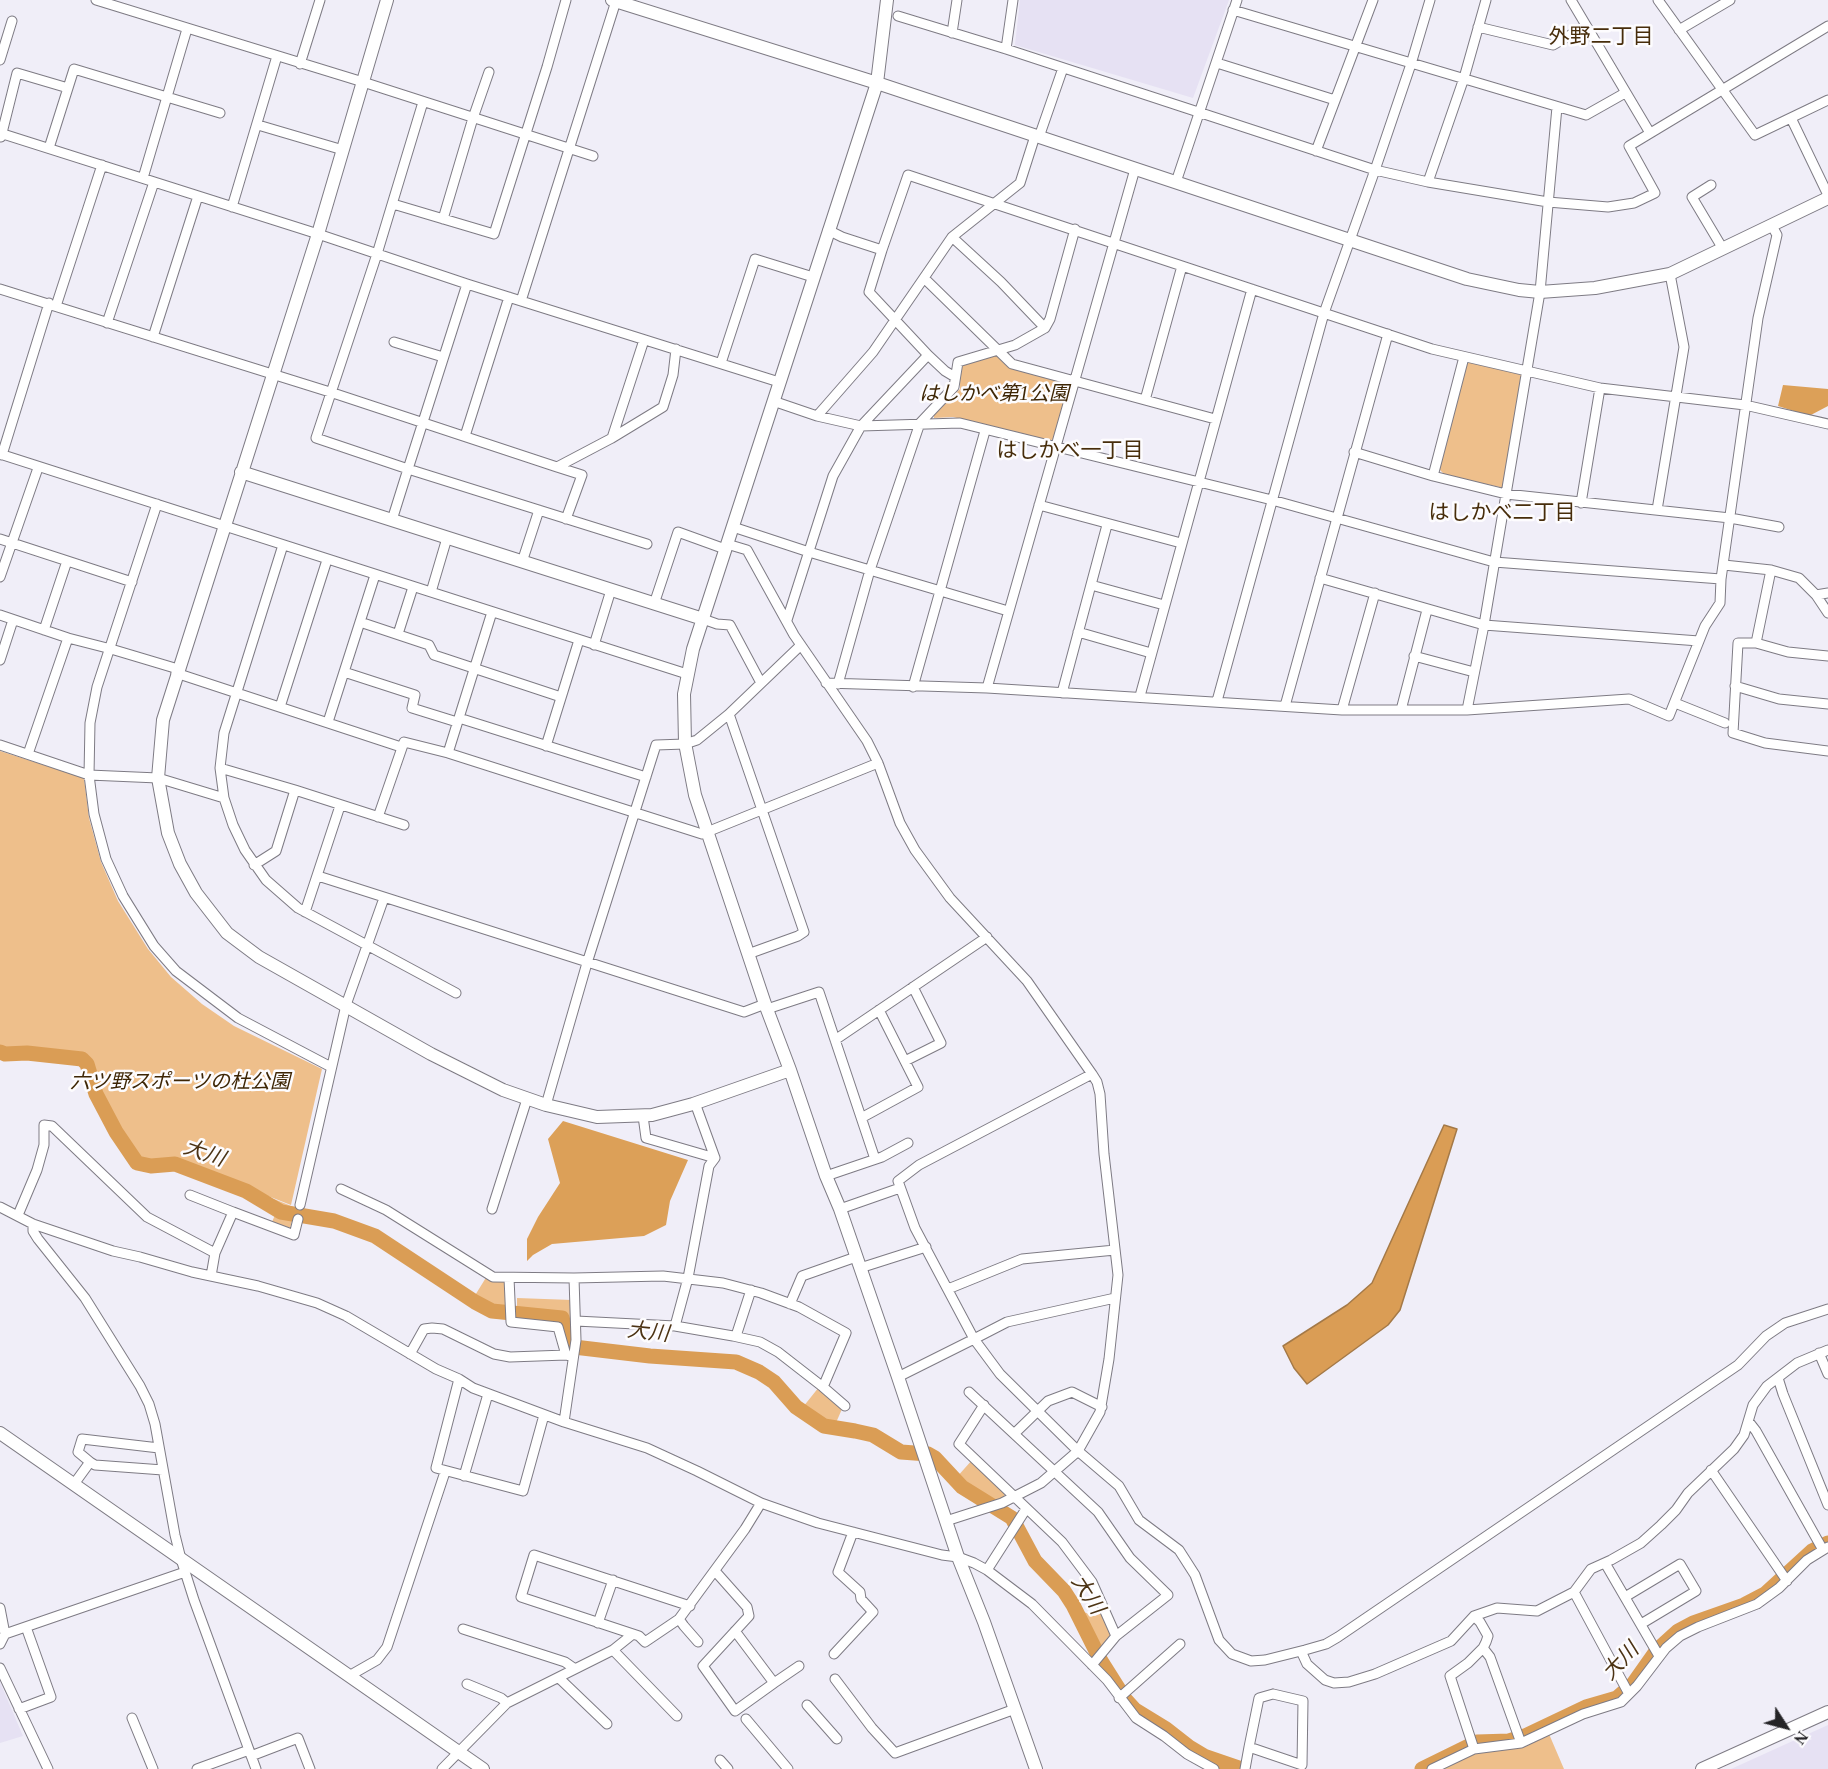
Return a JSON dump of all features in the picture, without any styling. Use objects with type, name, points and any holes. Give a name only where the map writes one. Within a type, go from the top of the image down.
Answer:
[{"type":"street","points":[[96,0],[593,156]]},
{"type":"street","points":[[300,64],[320,0]]},
{"type":"street","points":[[387,0],[318,234],[223,525],[163,720],[158,778],[168,833],[180,864],[196,893],[227,933],[259,957],[431,1054],[503,1090],[546,1105],[597,1117],[652,1116],[790,1070]]},
{"type":"street","points":[[393,204],[494,234],[566,0]]},
{"type":"street","points":[[887,0],[878,83],[828,230],[687,674],[684,694],[685,744],[695,795],[748,954],[826,1176],[840,1209],[958,1557],[1036,1769]]},
{"type":"street","points":[[952,33],[957,0]]},
{"type":"street","points":[[1006,49],[1012,0]]},
{"type":"street","points":[[1176,182],[1237,0]]},
{"type":"street","points":[[1316,151],[1373,0]]},
{"type":"street","points":[[1217,701],[1324,313],[1375,170],[1430,0]]},
{"type":"street","points":[[1428,182],[1464,78],[1486,0]]},
{"type":"street","points":[[1571,0],[1650,133]]},
{"type":"street","points":[[1658,0],[1755,135],[1828,100]]},
{"type":"street","points":[[1679,30],[1730,0]]},
{"type":"street","points":[[521,301],[614,1],[878,83],[1467,279],[1540,292],[1595,288],[1670,274],[1772,226],[1828,196],[1791,118]]},
{"type":"street","points":[[1233,10],[1586,115],[1625,93]]},
{"type":"street","points":[[898,16],[1375,170],[1428,182],[1548,202],[1608,207],[1634,202],[1655,194],[1629,146],[1828,26]]},
{"type":"street","points":[[0,60],[12,21]]},
{"type":"street","points":[[1478,27],[1553,45],[1586,26]]},
{"type":"street","points":[[142,178],[187,28]]},
{"type":"street","points":[[232,207],[278,56]]},
{"type":"street","points":[[1217,63],[1335,100]]},
{"type":"street","points":[[817,416],[873,352],[952,237],[1020,183],[1063,68]]},
{"type":"street","points":[[49,148],[74,69],[220,113]]},
{"type":"street","points":[[443,219],[489,72]]},
{"type":"street","points":[[68,88],[17,73],[1,135],[49,148],[467,284],[779,382]]},
{"type":"street","points":[[423,102],[333,393],[316,438],[647,544]]},
{"type":"street","points":[[1467,710],[1484,625],[1540,292],[1557,107]]},
{"type":"street","points":[[258,125],[343,150]]},
{"type":"street","points":[[102,165],[1,455],[687,674]]},
{"type":"street","points":[[987,688],[1135,169]]},
{"type":"street","points":[[955,377],[928,355],[869,292],[908,175],[1432,349],[1600,388],[1676,395],[1745,405],[1828,424]]},
{"type":"street","points":[[107,323],[154,182]]},
{"type":"street","points":[[1711,185],[1692,197],[1723,249]]},
{"type":"street","points":[[153,337],[198,196]]},
{"type":"street","points":[[826,683],[1140,696],[1342,710],[1467,710],[1629,699],[1669,716],[1705,626],[1720,603],[1721,579],[1758,318],[1777,235],[1772,226]]},
{"type":"street","points":[[838,684],[870,570],[920,423],[954,387],[958,362],[1015,345],[1045,328],[1050,319],[1075,229]]},
{"type":"street","points":[[828,230],[882,250]]},
{"type":"street","points":[[952,237],[1001,282],[1045,328]]},
{"type":"street","points":[[721,363],[755,259],[813,277]]},
{"type":"street","points":[[1145,400],[1182,266]]},
{"type":"street","points":[[1657,510],[1684,347],[1670,274]]},
{"type":"street","points":[[924,278],[1012,364],[1215,419]]},
{"type":"street","points":[[392,520],[467,284]]},
{"type":"street","points":[[1140,696],[1252,289]]},
{"type":"street","points":[[1,293],[53,304],[582,475],[566,519]]},
{"type":"street","points":[[465,436],[509,297]]},
{"type":"street","points":[[1285,706],[1388,334]]},
{"type":"street","points":[[612,438],[644,340]]},
{"type":"street","points":[[394,342],[443,357]]},
{"type":"street","points":[[557,466],[612,438],[663,407],[673,375],[676,349]]},
{"type":"street","points":[[787,620],[833,476],[861,426],[928,355]]},
{"type":"street","points":[[1433,477],[1464,357]]},
{"type":"street","points":[[1581,503],[1600,388]]},
{"type":"street","points":[[773,401],[817,416],[861,426],[960,423],[1272,500],[1494,562],[1721,579]]},
{"type":"street","points":[[913,687],[985,431]]},
{"type":"street","points":[[1354,452],[1433,477],[1506,494],[1730,518],[1779,527]]},
{"type":"street","points":[[0,577],[38,468]]},
{"type":"street","points":[[241,472],[717,624],[730,626],[761,683]]},
{"type":"street","points":[[157,504],[97,687],[90,723],[89,775],[94,814],[106,859],[123,896],[154,946],[176,971],[238,1018],[331,1067]]},
{"type":"street","points":[[1039,505],[1181,543]]},
{"type":"street","points":[[522,562],[539,510]]},
{"type":"street","points":[[1062,693],[1107,525]]},
{"type":"street","points":[[733,527],[1008,611]]},
{"type":"street","points":[[654,603],[678,532],[726,547],[747,550],[801,645],[862,733],[878,764],[889,797],[915,850],[950,897],[1032,988],[1097,1082],[1118,1275],[1102,1407],[1078,1451],[1041,1483],[1002,1503],[946,1521]]},
{"type":"street","points":[[431,592],[447,538]]},
{"type":"street","points":[[0,539],[132,582]]},
{"type":"street","points":[[283,545],[224,733],[220,768],[224,798],[233,825],[254,865],[281,895],[305,912],[456,993]]},
{"type":"street","points":[[280,707],[327,560]]},
{"type":"street","points":[[44,630],[67,561]]},
{"type":"street","points":[[1724,565],[1771,570],[1799,578],[1816,595],[1828,613]]},
{"type":"street","points":[[1756,643],[1771,570]]},
{"type":"street","points":[[328,722],[375,575]]},
{"type":"street","points":[[1320,578],[1484,625],[1699,641]]},
{"type":"street","points":[[1091,585],[1164,605]]},
{"type":"street","points":[[398,634],[413,587]]},
{"type":"street","points":[[594,645],[611,590]]},
{"type":"street","points":[[1342,710],[1375,593]]},
{"type":"street","points":[[1816,595],[1828,593]]},
{"type":"street","points":[[1401,710],[1427,610]]},
{"type":"street","points":[[448,753],[492,612]]},
{"type":"street","points":[[0,615],[68,638],[111,649],[401,747]]},
{"type":"street","points":[[0,660],[14,620]]},
{"type":"street","points":[[360,622],[429,645],[434,655],[561,697]]},
{"type":"street","points":[[1078,632],[1151,653]]},
{"type":"street","points":[[28,754],[68,638]]},
{"type":"street","points":[[546,746],[579,640]]},
{"type":"street","points":[[1828,656],[1788,652],[1756,643],[1738,644],[1733,732],[1765,743],[1828,752]]},
{"type":"street","points":[[546,1105],[587,963],[656,745],[685,744],[697,740],[729,714],[801,645]]},
{"type":"street","points":[[1414,656],[1474,672]]},
{"type":"street","points":[[344,672],[415,695],[412,708],[645,777]]},
{"type":"street","points":[[1735,686],[1779,699],[1828,704]]},
{"type":"street","points":[[1675,703],[1725,723]]},
{"type":"street","points":[[729,714],[804,932],[748,954]]},
{"type":"street","points":[[378,817],[404,742],[448,753],[702,834],[878,764]]},
{"type":"street","points":[[0,745],[89,775],[158,778],[224,798]]},
{"type":"street","points":[[220,768],[404,825]]},
{"type":"street","points":[[254,865],[276,851],[295,790]]},
{"type":"street","points":[[305,912],[340,806]]},
{"type":"street","points":[[318,876],[744,1012],[819,992],[876,1159]]},
{"type":"street","points":[[300,1205],[346,1005],[384,898]]},
{"type":"street","points":[[835,1040],[987,937]]},
{"type":"street","points":[[905,1061],[941,1043],[913,987]]},
{"type":"street","points":[[862,1117],[918,1087],[879,1010]]},
{"type":"street","points":[[1092,1074],[919,1165],[898,1181],[915,1228],[974,1339],[1000,1374],[1078,1451],[1119,1486],[1140,1520],[1179,1550],[1195,1575],[1219,1640],[1241,1659],[1251,1661],[1301,1651],[1326,1644],[1338,1637],[1737,1365],[1766,1336],[1785,1323],[1828,1309]]},
{"type":"street","points":[[492,1209],[527,1099]]},
{"type":"street","points":[[695,1103],[715,1158]]},
{"type":"street","points":[[644,1116],[646,1138],[715,1158]]},
{"type":"street","points":[[18,1215],[38,1170],[44,1144],[44,1125],[52,1126],[147,1217],[215,1253]]},
{"type":"street","points":[[826,1176],[876,1159],[908,1143]]},
{"type":"street","points":[[675,1326],[688,1278],[709,1166],[715,1158]]},
{"type":"street","points":[[840,1209],[900,1188]]},
{"type":"street","points":[[341,1189],[386,1210],[493,1277],[663,1276],[688,1278],[723,1282],[790,1304],[846,1333],[823,1387]]},
{"type":"street","points":[[190,1195],[294,1235],[298,1219]]},
{"type":"street","points":[[0,1207],[33,1224],[113,1251],[258,1286],[316,1303],[346,1316],[473,1388],[564,1422],[647,1448],[761,1503],[818,1523],[942,1555],[958,1557],[987,1570],[1032,1604],[1096,1659],[1119,1698],[1136,1718],[1187,1754],[1214,1769]]},
{"type":"street","points":[[211,1276],[215,1253],[232,1212]]},
{"type":"street","points":[[33,1224],[33,1231],[38,1239],[85,1298],[140,1386],[155,1424],[181,1559],[256,1769]]},
{"type":"street","points":[[790,1304],[802,1276],[926,1247]]},
{"type":"street","points":[[948,1289],[1022,1259],[1115,1250]]},
{"type":"street","points":[[509,1278],[511,1322],[558,1327],[570,1356]]},
{"type":"street","points":[[564,1422],[570,1356],[576,1340],[574,1278]]},
{"type":"street","points":[[736,1336],[751,1290]]},
{"type":"street","points":[[898,1377],[1007,1322],[1115,1298]]},
{"type":"street","points":[[576,1321],[675,1326],[760,1342],[778,1352],[845,1406]]},
{"type":"street","points":[[410,1353],[424,1329],[432,1328],[443,1329],[494,1354],[510,1357],[570,1356]]},
{"type":"street","points":[[1301,1651],[1307,1664],[1325,1680],[1334,1683],[1348,1682],[1375,1674],[1450,1641],[1474,1616],[1497,1608],[1537,1611],[1574,1592],[1591,1569],[1641,1543],[1734,1449],[1744,1435],[1753,1405],[1767,1386],[1797,1363],[1824,1351],[1828,1374]]},
{"type":"street","points":[[1778,1378],[1828,1505]]},
{"type":"street","points":[[459,1379],[436,1468],[445,1472],[523,1491],[544,1415]]},
{"type":"street","points":[[969,1392],[1098,1512],[1130,1558],[1168,1595],[1116,1636],[1096,1659]]},
{"type":"street","points":[[1015,1433],[1048,1401],[1072,1392],[1102,1407]]},
{"type":"street","points":[[464,1476],[488,1394]]},
{"type":"street","points":[[984,1406],[959,1443],[1015,1497],[1024,1512],[1062,1542],[1092,1582],[1116,1636]]},
{"type":"street","points":[[1432,1769],[1472,1745],[1521,1743],[1583,1714],[1620,1702],[1627,1691],[1680,1636],[1757,1604],[1823,1547],[1749,1422]]},
{"type":"street","points":[[0,1433],[483,1769]]},
{"type":"street","points":[[159,1448],[82,1439],[78,1452],[95,1466],[163,1470]]},
{"type":"street","points":[[74,1484],[90,1462]]},
{"type":"street","points":[[1711,1470],[1785,1578]]},
{"type":"street","points":[[349,1676],[377,1660],[387,1647],[445,1472]]},
{"type":"street","points":[[690,1606],[534,1555],[521,1597],[639,1636],[645,1642],[679,1618],[690,1606],[761,1503]]},
{"type":"street","points":[[987,1570],[1024,1512]]},
{"type":"street","points":[[834,1654],[873,1612],[861,1599],[860,1592],[838,1572],[854,1532]]},
{"type":"street","points":[[1605,1563],[1659,1656]]},
{"type":"street","points":[[1625,1597],[1680,1564],[1696,1590],[1641,1624]]},
{"type":"street","points":[[715,1571],[747,1607],[749,1616],[703,1666],[735,1711],[799,1666]]},
{"type":"street","points":[[5,1634],[185,1572]]},
{"type":"street","points":[[598,1623],[613,1580]]},
{"type":"street","points":[[1574,1592],[1627,1691]]},
{"type":"street","points":[[0,1608],[5,1634],[0,1644]]},
{"type":"street","points":[[1472,1745],[1450,1676],[1483,1648],[1488,1636],[1474,1616]]},
{"type":"street","points":[[679,1618],[698,1642]]},
{"type":"street","points":[[19,1709],[51,1697],[26,1627]]},
{"type":"street","points":[[463,1629],[565,1662],[575,1669]]},
{"type":"street","points":[[735,1631],[774,1683]]},
{"type":"street","points":[[441,1769],[507,1703],[613,1650],[633,1634]]},
{"type":"street","points":[[1119,1698],[1180,1644]]},
{"type":"street","points":[[1483,1648],[1490,1657],[1521,1743]]},
{"type":"street","points":[[613,1650],[677,1716]]},
{"type":"street","points":[[0,1668],[48,1769]]},
{"type":"street","points":[[559,1678],[607,1724]]},
{"type":"street","points":[[835,1679],[872,1728],[895,1753],[1015,1709]]},
{"type":"street","points":[[467,1684],[501,1698],[507,1703]]},
{"type":"street","points":[[1245,1766],[1259,1698],[1273,1694],[1303,1701],[1302,1765],[1249,1747]]},
{"type":"street","points":[[807,1705],[837,1739]]},
{"type":"street","points":[[1702,1769],[1828,1712]]},
{"type":"street","points":[[132,1718],[153,1769]]},
{"type":"street","points":[[746,1719],[783,1767]]},
{"type":"street","points":[[197,1769],[298,1738],[310,1769]]},
{"type":"street","points":[[720,1760],[728,1769]]},
{"type":"shaded area","points":[[1020,0],[1229,0],[1193,98],[1015,45]]},
{"type":"shaded area","points":[[1783,385],[1828,389],[1828,406],[1809,416],[1778,406]]},
{"type":"shaded area","points":[[563,1121],[688,1160],[670,1201],[666,1225],[644,1236],[552,1244],[527,1261],[527,1239],[560,1183],[548,1139]]},
{"type":"shaded area","points":[[1444,1125],[1457,1129],[1400,1310],[1388,1325],[1307,1384],[1294,1368],[1283,1346],[1347,1305],[1372,1283]]},
{"type":"shaded area","points":[[0,1682],[23,1736],[0,1743]]},
{"type":"shaded area","points":[[1828,1725],[1828,1769],[1731,1769]]},
{"type":"green space","name":"はしかべ第1公園","points":[[994,355],[1009,368],[1067,384],[1068,388],[1053,439],[1050,441],[953,417],[934,418],[934,415],[960,389],[960,365]]},
{"type":"green space","points":[[1467,361],[1522,374],[1504,488],[1445,475],[1439,469]]},
{"type":"green space","name":"六ツ野スポーツの杜公園","points":[[0,751],[84,778],[89,818],[101,862],[118,901],[148,949],[171,977],[202,1004],[234,1026],[322,1069],[291,1205],[176,1160],[145,1162],[137,1159],[101,1100],[86,1058],[31,1051],[4,1052],[0,1050]]},
{"type":"green space","points":[[274,1199],[296,1208],[290,1228],[272,1222],[278,1208]]},
{"type":"green space","points":[[487,1276],[508,1279],[509,1310],[493,1309],[474,1297]]},
{"type":"green space","points":[[517,1298],[572,1300],[572,1333],[564,1317],[517,1311]]},
{"type":"green space","points":[[819,1387],[842,1409],[835,1425],[827,1423],[803,1407]]},
{"type":"green space","points":[[973,1459],[1005,1490],[1004,1498],[991,1503],[963,1486],[956,1478]]},
{"type":"green space","points":[[1078,1610],[1095,1616],[1104,1612],[1115,1635],[1099,1653]]},
{"type":"green space","points":[[1549,1734],[1564,1769],[1441,1769],[1485,1750],[1517,1748]]},
{"type":"waterway","name":"大川","points":[[0,1052],[82,1059],[87,1064],[96,1094],[116,1132],[137,1163],[151,1166],[175,1164],[246,1191],[281,1212],[334,1221],[375,1236],[492,1311],[562,1318],[570,1345],[574,1347],[650,1356],[736,1362],[759,1372],[774,1382],[796,1407],[824,1426],[873,1435],[901,1452],[928,1454],[935,1458],[962,1487],[1012,1518],[1035,1561],[1064,1591],[1073,1605],[1101,1661],[1125,1699],[1135,1710],[1204,1756],[1242,1769]]},
{"type":"waterway","name":"大川","points":[[1422,1769],[1477,1742],[1509,1741],[1525,1736],[1586,1707],[1617,1698],[1633,1684],[1657,1650],[1678,1631],[1693,1623],[1744,1605],[1765,1594],[1812,1551],[1828,1543]]},
{"type":"district","name":"外野二丁目","points":[[1601,37]]},
{"type":"district","name":"はしかべ一丁目","points":[[1070,451]]},
{"type":"district","name":"はしかべ二丁目","points":[[1502,513]]}]
